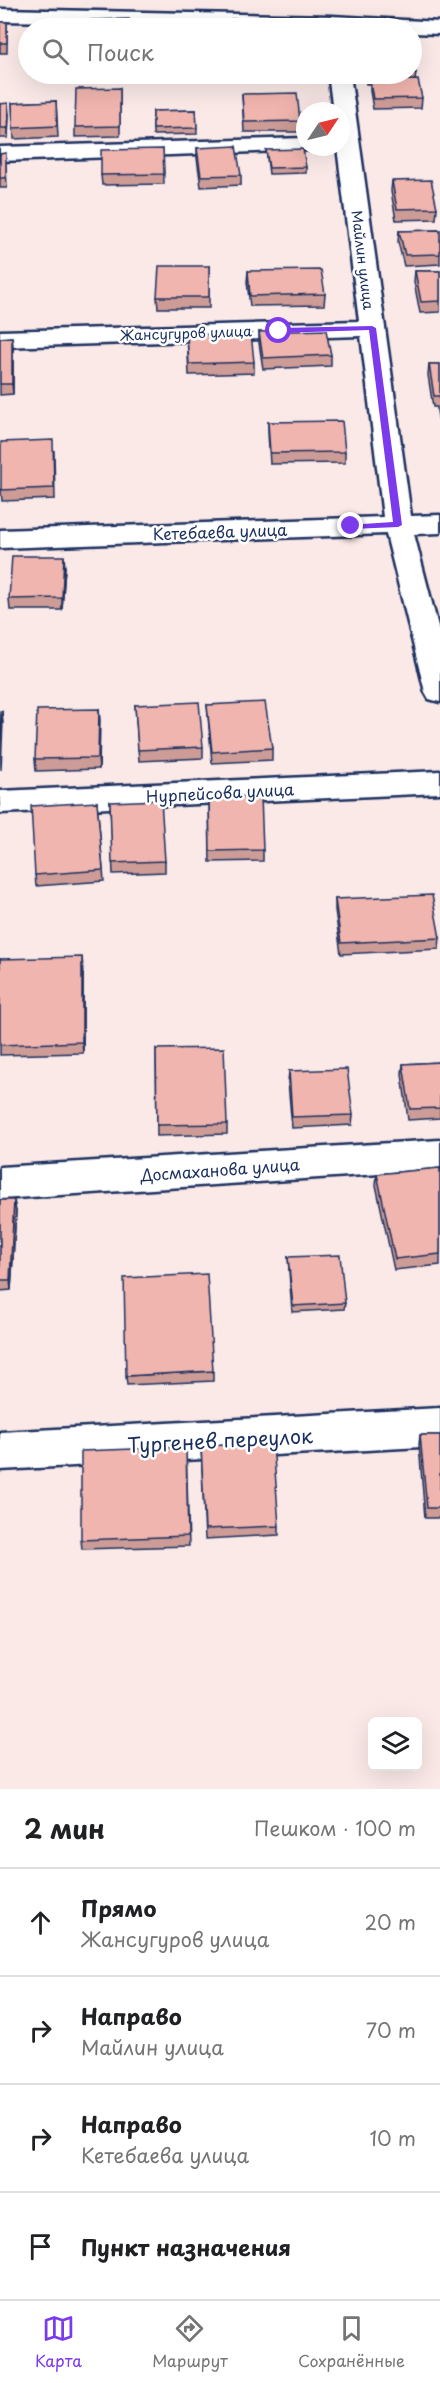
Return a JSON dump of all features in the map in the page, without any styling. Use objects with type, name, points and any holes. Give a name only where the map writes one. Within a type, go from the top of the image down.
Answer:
[{"type":"street","points":[[330,0],[332,18]]},
{"type":"street","points":[[0,15],[100,18]]},
{"type":"street","points":[[422,27],[440,28]]},
{"type":"street","name":"Майлин улица","points":[[340,84],[341,102]]},
{"type":"street","points":[[0,154],[296,145]]},
{"type":"street","name":"Майлин улица","points":[[347,156],[398,525],[440,692]]},
{"type":"street","name":"Жансугуров улица","points":[[0,339],[372,328]]},
{"type":"street","name":"Кетебаева улица","points":[[0,539],[440,524]]},
{"type":"street","name":"Нурпейсова улица","points":[[0,802],[440,782]]},
{"type":"street","name":"Досмаханова улица","points":[[0,1183],[440,1155]]},
{"type":"street","name":"Тургенев переулок","points":[[0,1451],[440,1427]]},
{"type":"building","points":[[0,22],[7,22],[7,43],[0,43]]},
{"type":"building","points":[[370,84],[419,84],[422,98],[373,99]]},
{"type":"building","points":[[120,88],[120,126],[75,127],[76,89]]},
{"type":"building","points":[[297,93],[296,121],[244,122],[242,94]]},
{"type":"building","points":[[56,101],[57,126],[13,128],[12,103]]},
{"type":"building","points":[[8,103],[8,128],[0,128],[0,104]]},
{"type":"building","points":[[196,110],[197,128],[153,129],[153,111]]},
{"type":"building","points":[[236,146],[241,175],[201,176],[197,148]]},
{"type":"building","points":[[163,149],[164,174],[101,175],[101,150]]},
{"type":"building","points":[[296,149],[296,156],[304,156],[306,167],[269,168],[266,150]]},
{"type":"building","points":[[6,153],[6,178],[0,178],[0,154]]},
{"type":"building","points":[[431,180],[437,208],[397,209],[392,181]]},
{"type":"building","points":[[440,230],[440,254],[405,255],[399,231]]},
{"type":"building","points":[[159,266],[209,266],[209,297],[157,297]]},
{"type":"building","points":[[321,270],[325,294],[250,296],[248,271]]},
{"type":"building","points":[[415,271],[440,271],[440,301],[421,302]]},
{"type":"building","points":[[326,330],[331,355],[263,358],[259,332]]},
{"type":"building","points":[[251,333],[254,362],[189,364],[187,335]]},
{"type":"building","points":[[12,337],[12,384],[0,384],[0,338]]},
{"type":"building","points":[[429,364],[440,364],[440,396],[434,396]]},
{"type":"building","points":[[342,421],[345,452],[270,453],[268,422]]},
{"type":"building","points":[[53,440],[54,488],[1,490],[1,442]]},
{"type":"building","points":[[12,556],[64,556],[62,598],[9,599]]},
{"type":"building","points":[[199,702],[203,747],[138,750],[135,705]]},
{"type":"building","points":[[265,702],[272,748],[212,752],[207,705]]},
{"type":"building","points":[[99,709],[98,758],[35,759],[37,710]]},
{"type":"building","points":[[0,711],[2,711],[0,750]]},
{"type":"building","points":[[261,796],[263,850],[210,851],[209,797]]},
{"type":"building","points":[[161,800],[165,861],[112,863],[110,802]]},
{"type":"building","points":[[97,802],[103,870],[35,875],[31,806]]},
{"type":"building","points":[[432,895],[440,938],[341,943],[335,899]]},
{"type":"building","points":[[82,957],[82,1042],[0,1045],[0,959]]},
{"type":"building","points":[[224,1048],[227,1124],[157,1125],[156,1049]]},
{"type":"building","points":[[440,1062],[440,1108],[410,1109],[403,1064]]},
{"type":"building","points":[[347,1069],[353,1115],[292,1117],[289,1071]]},
{"type":"building","points":[[440,1168],[440,1254],[395,1259],[377,1174]]},
{"type":"building","points":[[0,1200],[14,1200],[10,1280],[0,1280]]},
{"type":"building","points":[[340,1255],[345,1303],[293,1306],[288,1257]]},
{"type":"building","points":[[207,1274],[213,1371],[126,1376],[124,1278]]},
{"type":"building","points":[[420,1435],[440,1435],[440,1508],[427,1508]]},
{"type":"building","points":[[273,1443],[279,1526],[205,1529],[201,1446]]},
{"type":"building","points":[[186,1447],[188,1536],[81,1540],[81,1451]]},
{"type":"route","points":[[279,331],[372,328],[398,525],[351,526]]}]
